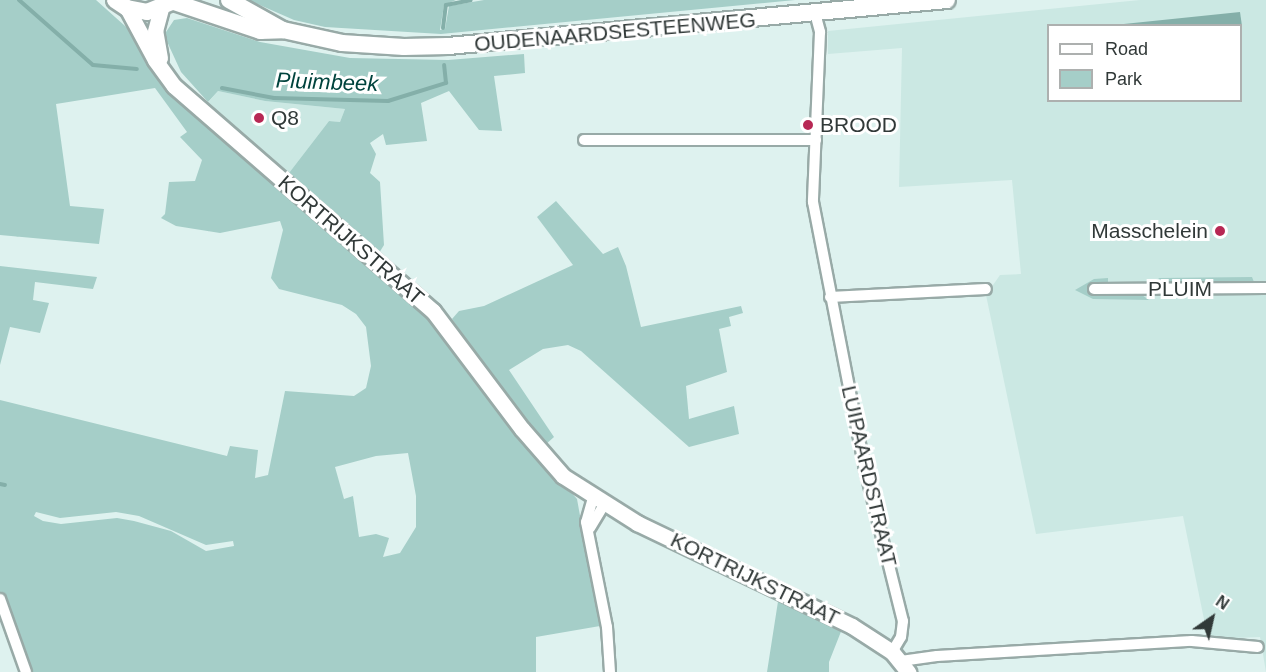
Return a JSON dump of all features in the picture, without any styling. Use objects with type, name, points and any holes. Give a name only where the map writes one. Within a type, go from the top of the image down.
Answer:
[{"type":"main road","name":"OUDENAARDSESTEENWEG","points":[[229,0],[283,30]]},
{"type":"main road","name":"OUDENAARDSESTEENWEG","points":[[121,4],[140,12],[170,4],[252,29],[283,30],[342,43],[448,46],[809,9],[947,0]]},
{"type":"main road","name":"KORTRIJKSTRAAT","points":[[121,4],[165,75],[211,120],[397,275],[433,311],[522,429],[563,476],[598,502],[852,626],[900,662]]},
{"type":"main road","name":"KORTRIJKSTRAAT","points":[[165,75],[155,40],[170,4]]},
{"type":"street","name":"LUIPAARDSTRAAT","points":[[809,9],[820,32],[813,202],[864,465],[903,621],[900,662]]},
{"type":"street","points":[[584,140],[816,140]]},
{"type":"street","name":"PLUIM","points":[[1094,289],[1266,288]]},
{"type":"street","points":[[830,297],[986,289]]},
{"type":"street","points":[[598,502],[586,517],[590,528],[610,672]]},
{"type":"street","points":[[0,599],[26,672]]},
{"type":"street","points":[[900,662],[937,656],[1192,641],[1258,646]]},
{"type":"shaded area","points":[[1140,0],[1266,0],[1266,672],[1260,637],[1208,639],[1183,516],[1036,534],[986,295],[1000,275],[1021,274],[1012,180],[899,187],[902,48],[828,54],[828,31]]},
{"type":"shaded area","points":[[1240,12],[1242,24],[1124,24]]},
{"type":"shaded area","points":[[218,91],[265,101],[345,109],[340,122],[329,121],[289,173],[206,105]]},
{"type":"green space","points":[[0,0],[96,0],[134,34],[163,86],[435,319],[523,438],[577,499],[600,626],[536,637],[536,672],[27,672],[0,593],[0,400],[227,456],[230,446],[258,450],[255,478],[268,475],[285,391],[354,396],[366,388],[371,366],[366,327],[356,314],[342,305],[279,289],[271,278],[283,230],[280,221],[220,233],[176,226],[161,218],[165,214],[169,182],[195,181],[202,160],[180,137],[187,132],[155,88],[56,104],[70,206],[104,209],[99,244],[0,235]],"holes":[[[408,453],[416,496],[416,527],[400,553],[383,557],[389,538],[376,534],[359,537],[353,496],[344,499],[335,467],[376,456]],[[36,512],[60,518],[116,512],[139,516],[206,545],[233,541],[234,546],[206,551],[171,531],[134,521],[117,518],[61,524],[43,521],[34,516]]]},
{"type":"green space","points":[[248,0],[456,0],[444,5],[440,30],[445,29],[449,6],[484,0],[795,0],[441,34],[325,27],[294,20]]},
{"type":"green space","points":[[187,18],[260,42],[350,58],[448,60],[524,54],[525,73],[494,76],[502,131],[479,130],[449,91],[421,103],[427,141],[386,145],[383,134],[370,143],[376,154],[370,173],[380,182],[384,245],[379,253],[289,173],[329,121],[340,122],[345,109],[265,101],[218,91],[208,102],[181,72],[164,35],[174,20]]},
{"type":"green space","points":[[556,201],[603,254],[618,247],[626,266],[641,327],[741,306],[743,313],[729,317],[731,326],[719,329],[727,372],[686,386],[689,419],[734,406],[739,434],[689,447],[581,351],[568,345],[543,349],[509,370],[554,437],[545,445],[516,412],[452,319],[459,311],[484,306],[573,265],[537,217]]},
{"type":"green space","points":[[0,266],[97,277],[93,289],[35,282],[33,300],[49,303],[40,333],[10,327],[0,365]]},
{"type":"green space","points":[[1252,277],[1254,282],[1164,282],[1158,278]]},
{"type":"green space","points":[[1108,278],[1108,283],[1094,283],[1094,295],[1142,295],[1149,300],[1093,299],[1075,290],[1094,279]]},
{"type":"green space","points":[[779,595],[842,629],[829,662],[829,672],[767,672]]},
{"type":"waterway","name":"Pluimbeek","points":[[19,0],[93,65],[137,69]]},
{"type":"waterway","name":"Pluimbeek","points":[[443,28],[446,5],[471,0]]},
{"type":"waterway","name":"Pluimbeek","points":[[222,88],[274,98],[388,101],[446,83],[444,65]]},
{"type":"waterway","points":[[0,484],[5,485]]},
{"type":"place","name":"Q8","points":[[259,118]]},
{"type":"place","name":"BROOD","points":[[808,125]]},
{"type":"place","name":"Masschelein","points":[[1220,231]]}]
